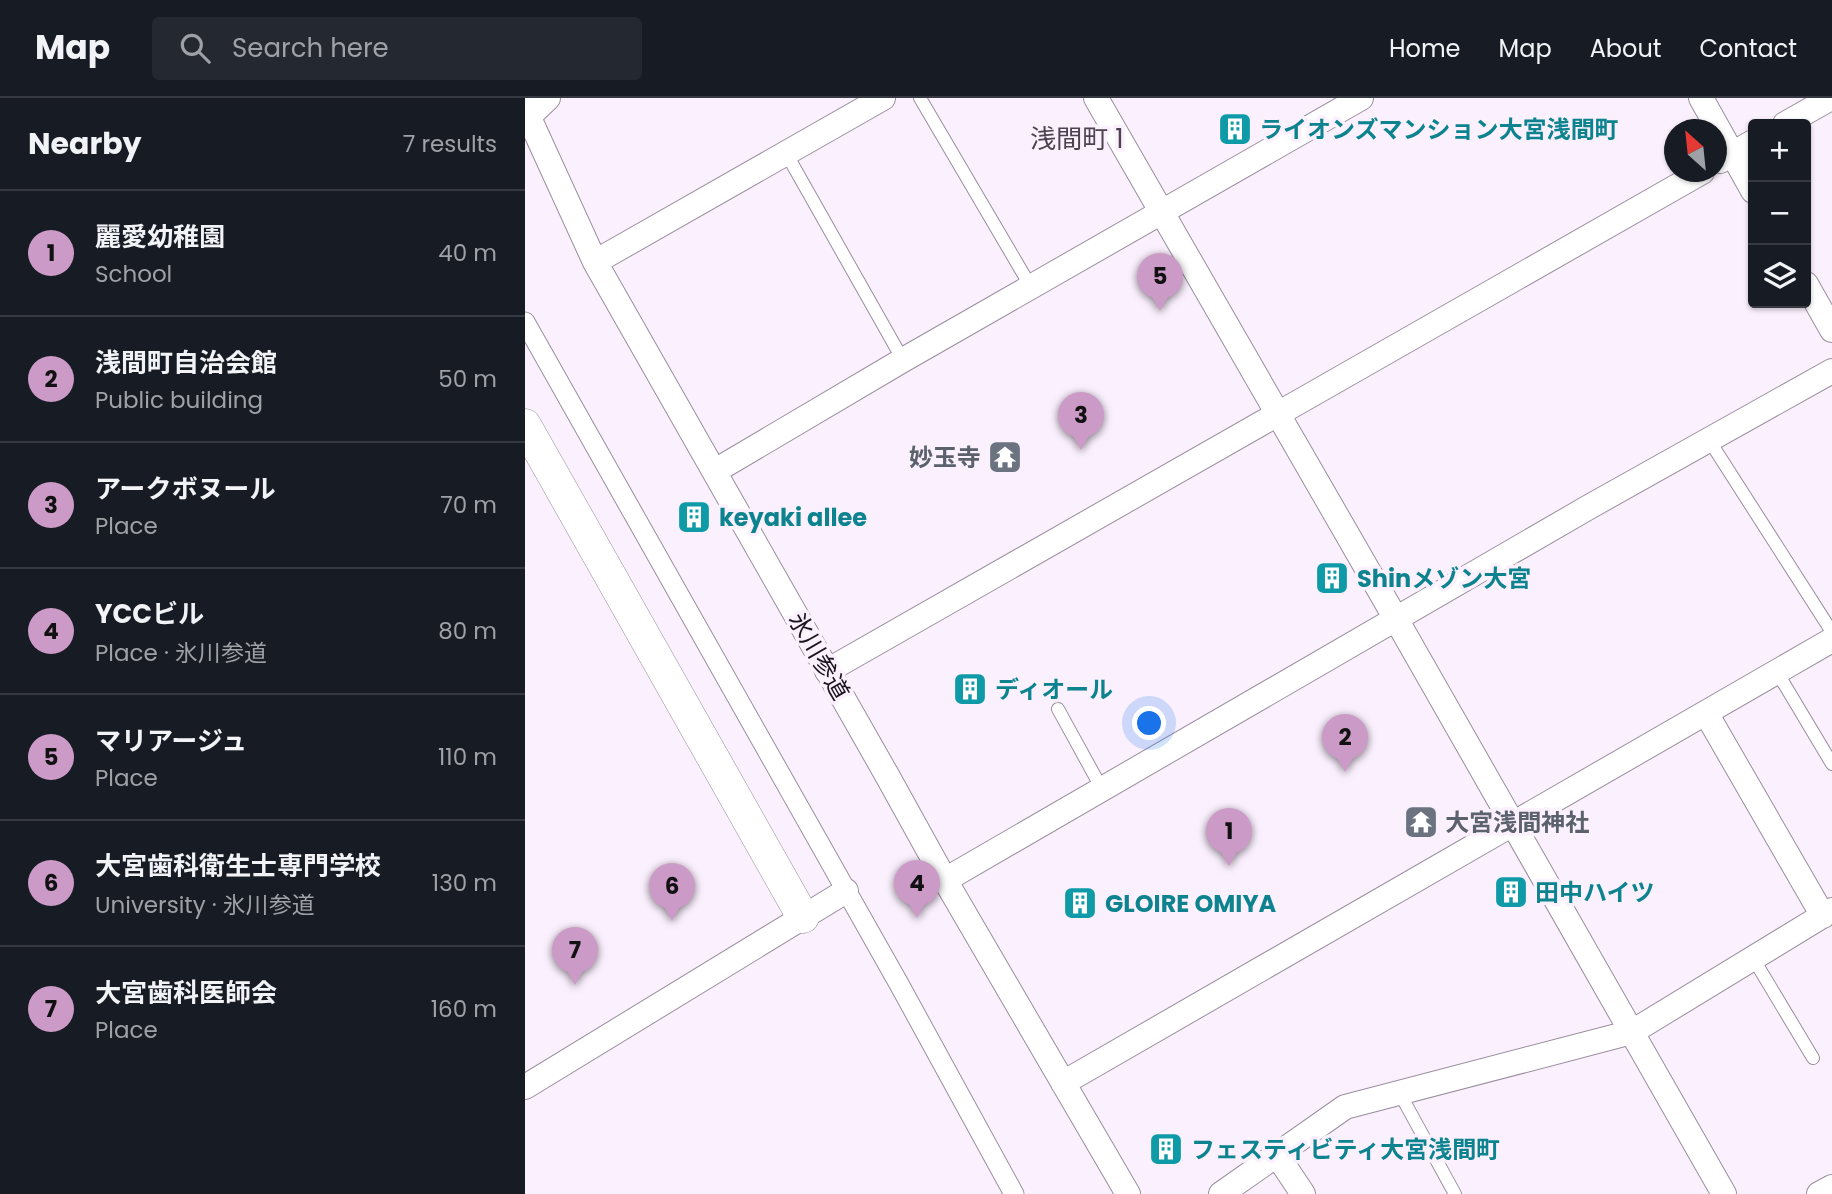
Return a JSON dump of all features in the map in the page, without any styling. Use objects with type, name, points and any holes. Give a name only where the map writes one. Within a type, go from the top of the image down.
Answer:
[{"type":"street","points":[[526,115],[548,98]]},
{"type":"street","points":[[595,262],[883,98]]},
{"type":"street","points":[[1096,98],[1724,1194]]},
{"type":"street","points":[[715,471],[903,360],[1361,98]]},
{"type":"street","points":[[1701,98],[1748,182]]},
{"type":"street","points":[[1794,119],[1831,98]]},
{"type":"street","name":"氷川参道","points":[[526,115],[595,262],[944,880],[1128,1194]]},
{"type":"street","points":[[827,671],[1684,182]]},
{"type":"street","points":[[1811,293],[1832,330]]},
{"type":"street","points":[[525,322],[1014,1194]]},
{"type":"street","points":[[944,880],[1832,371]]},
{"type":"street","points":[[525,425],[803,917]]},
{"type":"street","points":[[1063,1083],[1832,640]]},
{"type":"street","points":[[1221,1194],[1345,1107],[1632,1032],[1827,913],[1706,713]]},
{"type":"street","points":[[525,1087],[846,891]]},
{"type":"street","points":[[1277,1155],[1303,1194]]},
{"type":"street","points":[[1819,1194],[1832,1187]]},
{"type":"lane","points":[[920,98],[1031,288]]},
{"type":"lane","points":[[786,153],[903,360]]},
{"type":"lane","points":[[1709,440],[1832,632]]},
{"type":"lane","points":[[1777,672],[1832,764]]},
{"type":"lane","points":[[1058,709],[1102,789]]},
{"type":"lane","points":[[1753,958],[1813,1058]]},
{"type":"lane","points":[[1399,1092],[1455,1194]]},
{"type":"place","name":"ライオンズマンション大宮浅間町","points":[[1235,129]]},
{"type":"place","name":"マリアージュ","points":[[1160,311]]},
{"type":"place","name":"アークボヌール","points":[[1081,450]]},
{"type":"place","name":"妙玉寺","points":[[1005,457]]},
{"type":"place","name":"keyaki allee","points":[[694,517]]},
{"type":"place","name":"Shinメゾン大宮","points":[[1332,578]]},
{"type":"place","name":"ディオール","points":[[970,689]]},
{"type":"place","name":"浅間町自治会館","points":[[1345,772]]},
{"type":"place","name":"大宮浅間神社","points":[[1421,822]]},
{"type":"place","name":"麗愛幼稚園","points":[[1229,866]]},
{"type":"place","name":"田中ハイツ","points":[[1511,892]]},
{"type":"place","name":"GLOIRE OMIYA","points":[[1080,903]]},
{"type":"place","name":"YCCビル","points":[[917,918]]},
{"type":"place","name":"大宮歯科衛生士専門学校","points":[[672,921]]},
{"type":"place","name":"大宮歯科医師会","points":[[575,985]]},
{"type":"place","name":"フェスティビティ大宮浅間町","points":[[1166,1149]]},
{"type":"district","name":"浅間町 1","points":[[1077,139]]}]
